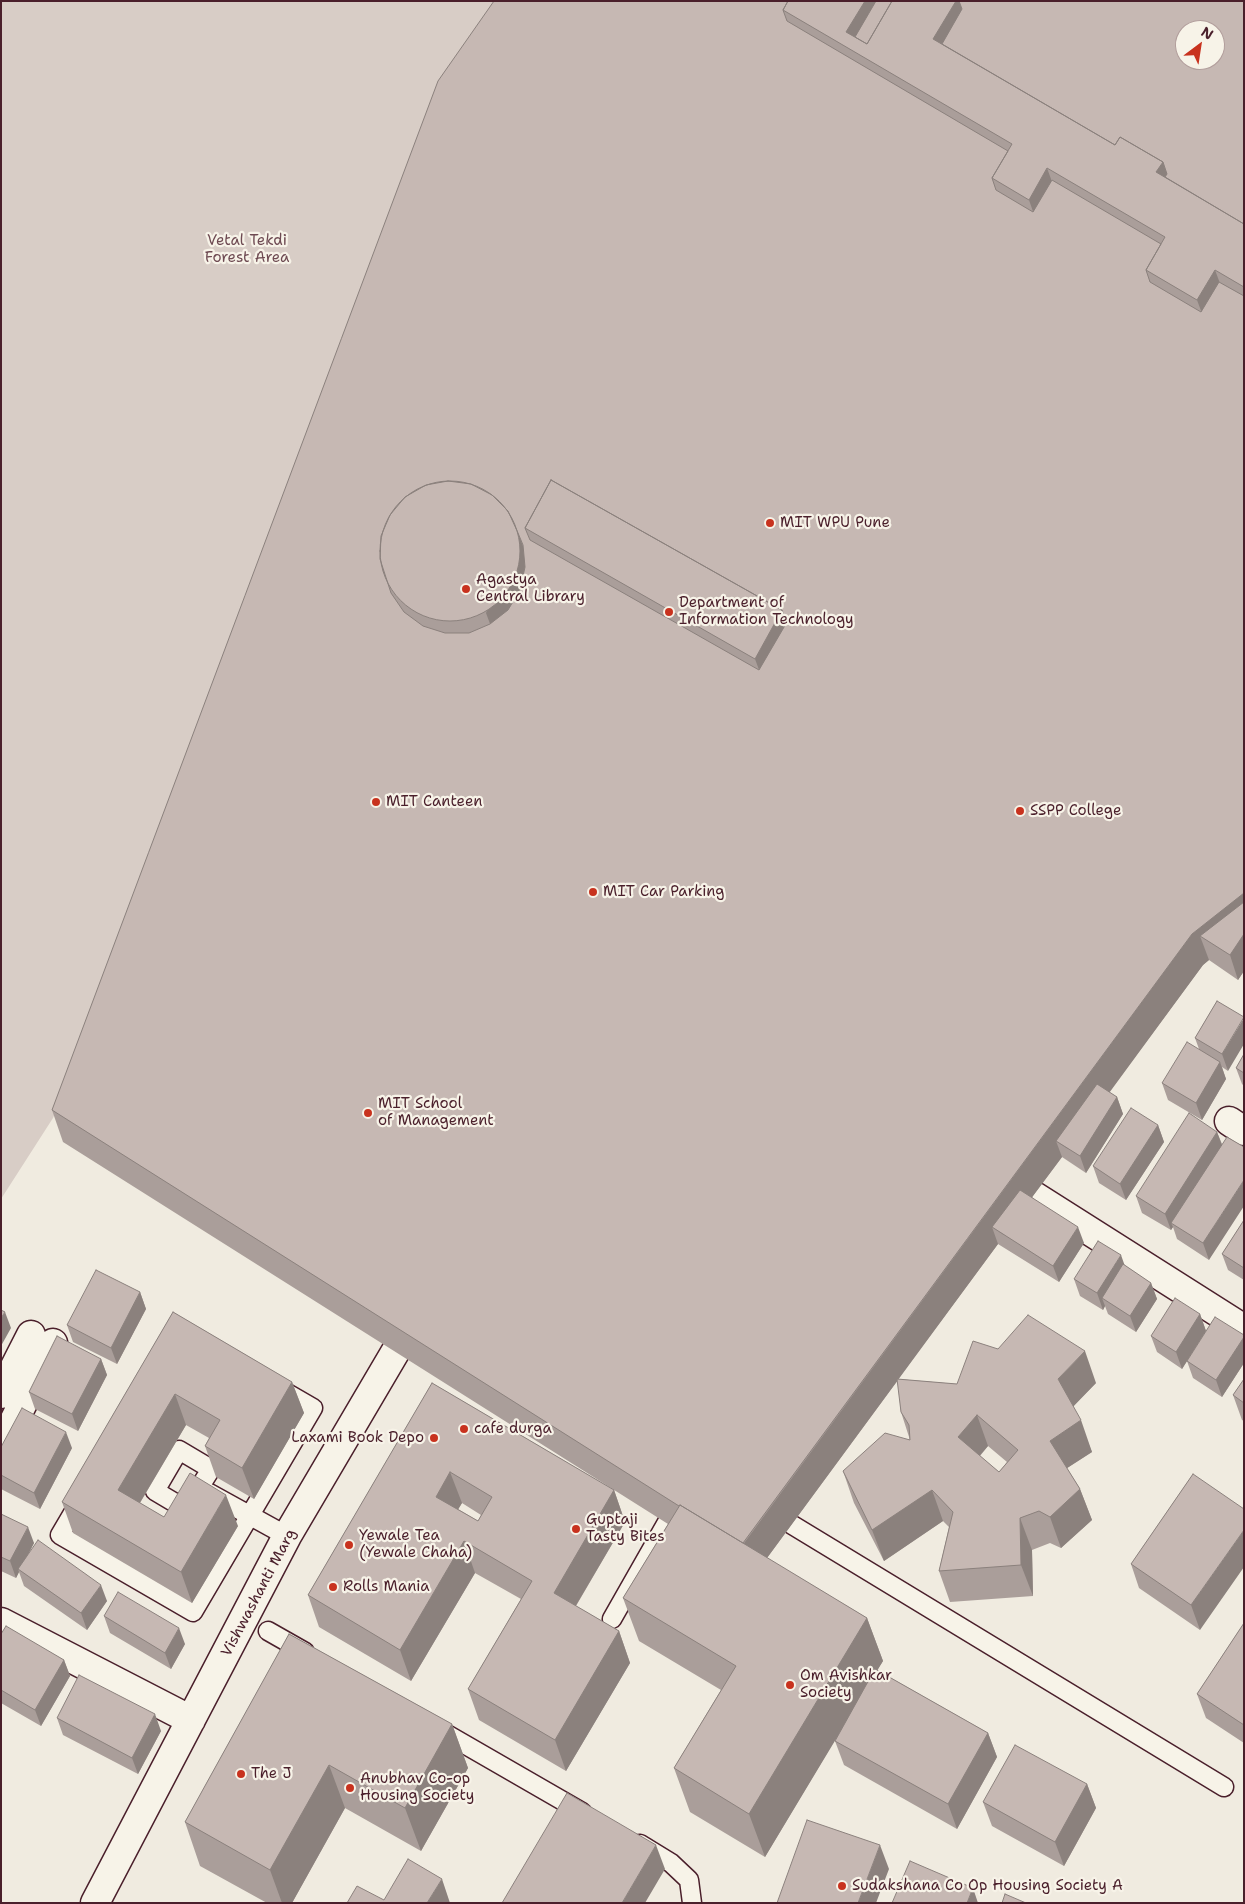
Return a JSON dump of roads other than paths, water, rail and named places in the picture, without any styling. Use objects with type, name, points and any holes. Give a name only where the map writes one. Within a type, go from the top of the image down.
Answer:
[{"type":"street","points":[[983,1163],[1244,1329]]},
{"type":"street","name":"Vishwashanti Marg","points":[[95,1903],[190,1720],[245,1620],[287,1536],[407,1332],[446,1316]]},
{"type":"street","points":[[1,1394],[42,1339],[1,1447]]},
{"type":"street","points":[[1,1622],[190,1720]]},
{"type":"lane","points":[[180,1331],[312,1408],[249,1515],[193,1612],[60,1535],[180,1331]]},
{"type":"lane","points":[[200,1488],[287,1536]]},
{"type":"lane","points":[[612,1619],[684,1492]]},
{"type":"lane","points":[[756,1503],[1224,1787]]},
{"type":"lane","points":[[268,1632],[320,1661]]},
{"type":"lane","points":[[423,1720],[594,1818]]},
{"type":"lane","points":[[628,1838],[671,1862],[688,1880],[692,1903]]},
{"type":"place","name":"MIT WPU Pune","points":[[770,523]]},
{"type":"place","name":"Agastya Central Library","points":[[466,589]]},
{"type":"place","name":"Department of Information Technology","points":[[669,612]]},
{"type":"place","name":"MIT Canteen","points":[[376,802]]},
{"type":"place","name":"SSPP College","points":[[1020,811]]},
{"type":"place","name":"MIT Car Parking","points":[[593,892]]},
{"type":"place","name":"MIT School of Management","points":[[368,1113]]},
{"type":"place","name":"cafe durga","points":[[464,1429]]},
{"type":"place","name":"Laxami Book Depo","points":[[434,1438]]},
{"type":"place","name":"Guptaji Tasty Bites","points":[[576,1529]]},
{"type":"place","name":"Yewale Tea (Yewale Chaha)","points":[[349,1545]]},
{"type":"place","name":"Rolls Mania","points":[[333,1587]]},
{"type":"place","name":"Om Avishkar Society","points":[[790,1685]]},
{"type":"place","name":"The J","points":[[241,1774]]},
{"type":"place","name":"Anubhav Co-op Housing Society","points":[[350,1788]]},
{"type":"place","name":"Sudakshana Co Op Housing Society A","points":[[842,1886]]},
{"type":"park label","name":"Vetal Tekdi Forest Area","points":[[247,250]]}]
